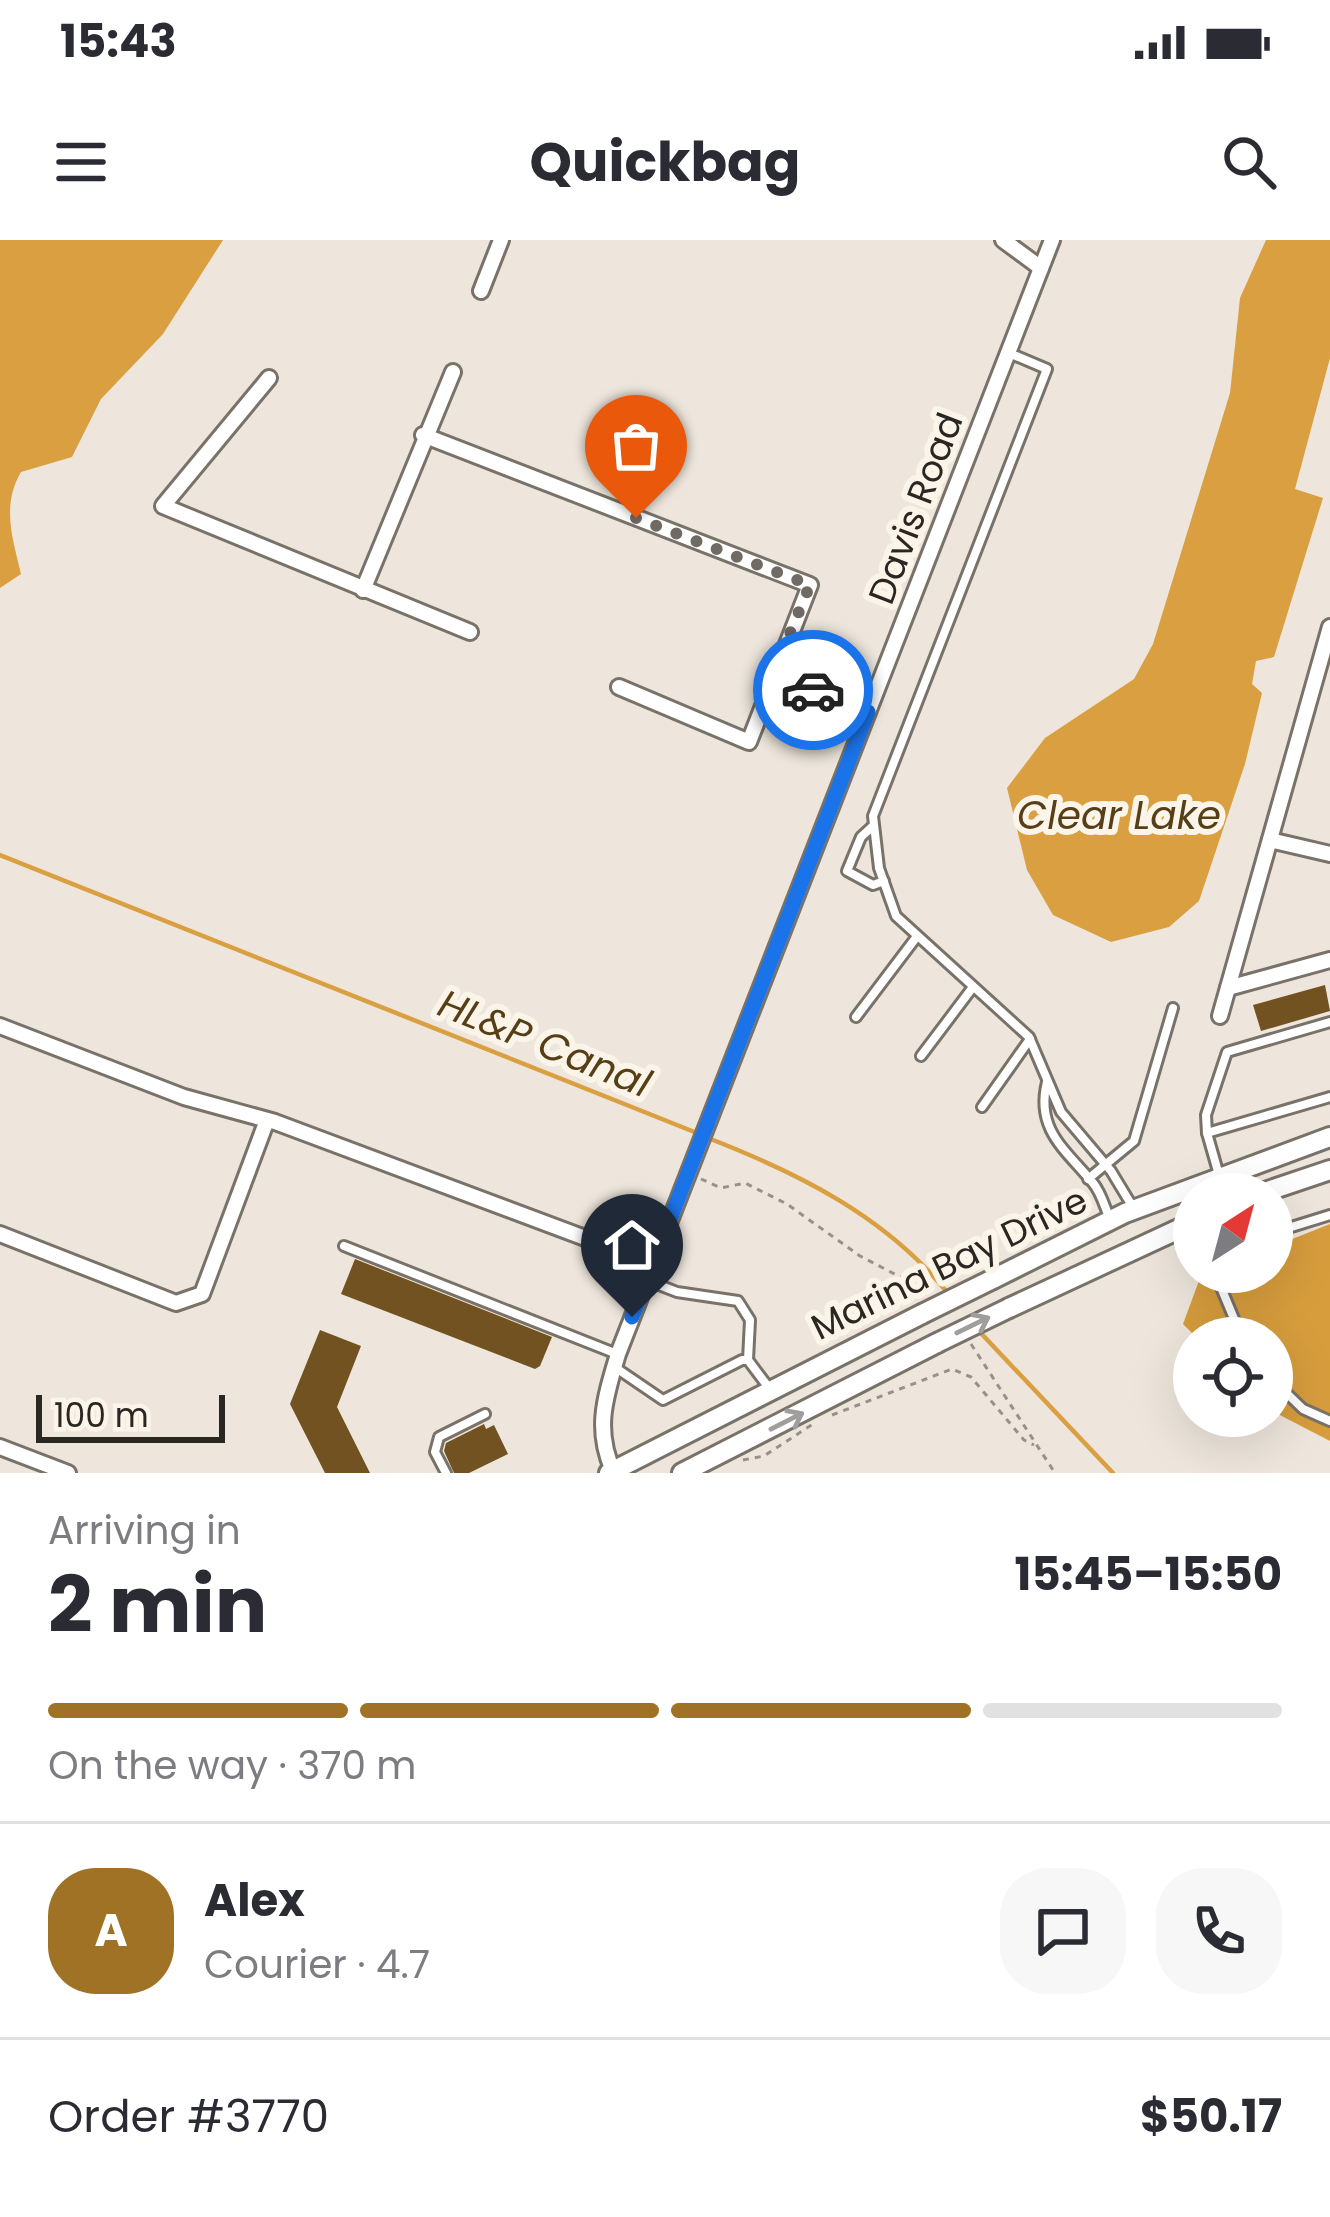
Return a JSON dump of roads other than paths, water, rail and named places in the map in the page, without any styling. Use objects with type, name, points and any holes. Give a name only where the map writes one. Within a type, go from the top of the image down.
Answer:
[{"type":"main road","name":"Marina Bay Drive","points":[[1228,1173],[1330,1137]]},
{"type":"main road","points":[[1293,1183],[1330,1170]]},
{"type":"main road","name":"Marina Bay Drive","points":[[612,1472],[827,1360],[1123,1214],[1173,1194]]},
{"type":"main road","points":[[1118,1254],[1132,1228],[1123,1214]]},
{"type":"main road","name":"Marina Bay Drive","points":[[682,1473],[937,1343],[1173,1231]]},
{"type":"main road","points":[[827,1360],[844,1392]]},
{"type":"street","points":[[481,291],[501,240]]},
{"type":"street","points":[[1003,240],[1041,268]]},
{"type":"street","name":"Davis Road","points":[[612,1472],[600,1431],[616,1361],[690,1175],[713,1101],[1052,240]]},
{"type":"street","points":[[363,590],[452,372]]},
{"type":"street","points":[[269,378],[163,506],[470,632]]},
{"type":"street","points":[[423,435],[807,584],[749,742],[619,687]]},
{"type":"street","points":[[1220,1016],[1270,839],[1322,682],[1330,627]]},
{"type":"street","points":[[780,655],[875,693]]},
{"type":"street","points":[[773,674],[868,712]]},
{"type":"street","points":[[1270,839],[1330,854]]},
{"type":"street","points":[[1228,988],[1330,960]]},
{"type":"street","points":[[0,1026],[184,1097],[267,1120],[652,1263]]},
{"type":"street","points":[[0,1234],[176,1303],[202,1294],[267,1120]]},
{"type":"street","points":[[0,1447],[68,1473]]},
{"type":"lane","points":[[1008,352],[1047,369],[896,755],[874,825],[896,916],[915,939],[1030,1039],[1073,1130],[1106,1166],[1123,1214]]},
{"type":"lane","points":[[874,825],[861,837],[847,872],[873,885],[884,881]]},
{"type":"lane","points":[[856,1016],[915,939]]},
{"type":"lane","points":[[921,1056],[973,987]]},
{"type":"lane","points":[[1088,1179],[1134,1141],[1173,1008]]},
{"type":"lane","points":[[1219,1173],[1205,1115],[1227,1052],[1330,1022]]},
{"type":"lane","points":[[982,1106],[1030,1039]]},
{"type":"lane","points":[[1047,1082],[1042,1102],[1046,1123],[1088,1179],[1123,1214]]},
{"type":"lane","points":[[1207,1133],[1330,1097]]},
{"type":"lane","points":[[1293,1226],[1330,1215]]},
{"type":"lane","points":[[344,1246],[616,1361],[663,1400],[748,1360]]},
{"type":"lane","points":[[646,1280],[677,1292],[738,1301],[750,1320],[748,1360],[770,1389]]},
{"type":"lane","points":[[1293,1399],[1330,1421]]},
{"type":"lane","points":[[446,1473],[435,1452],[440,1436],[485,1414]]},
{"type":"water","points":[[0,240],[223,240],[163,334],[101,399],[72,457],[21,472],[10,510],[21,574],[0,588]]},
{"type":"water","name":"Clear Lake","points":[[1266,240],[1330,240],[1330,358],[1295,489],[1323,498],[1274,657],[1256,661],[1252,684],[1262,693],[1245,764],[1199,901],[1169,927],[1111,942],[1053,915],[1027,870],[1007,788],[1045,738],[1134,679],[1153,644],[1230,393],[1240,298]]},
{"type":"waterway","name":"HL&P Canal","points":[[0,855],[697,1133]]},
{"type":"waterway","name":"HL&P Canal","points":[[708,1138],[807,1182],[868,1219],[947,1292]]},
{"type":"waterway","name":"HL&P Canal","points":[[977,1329],[1113,1473]]}]
